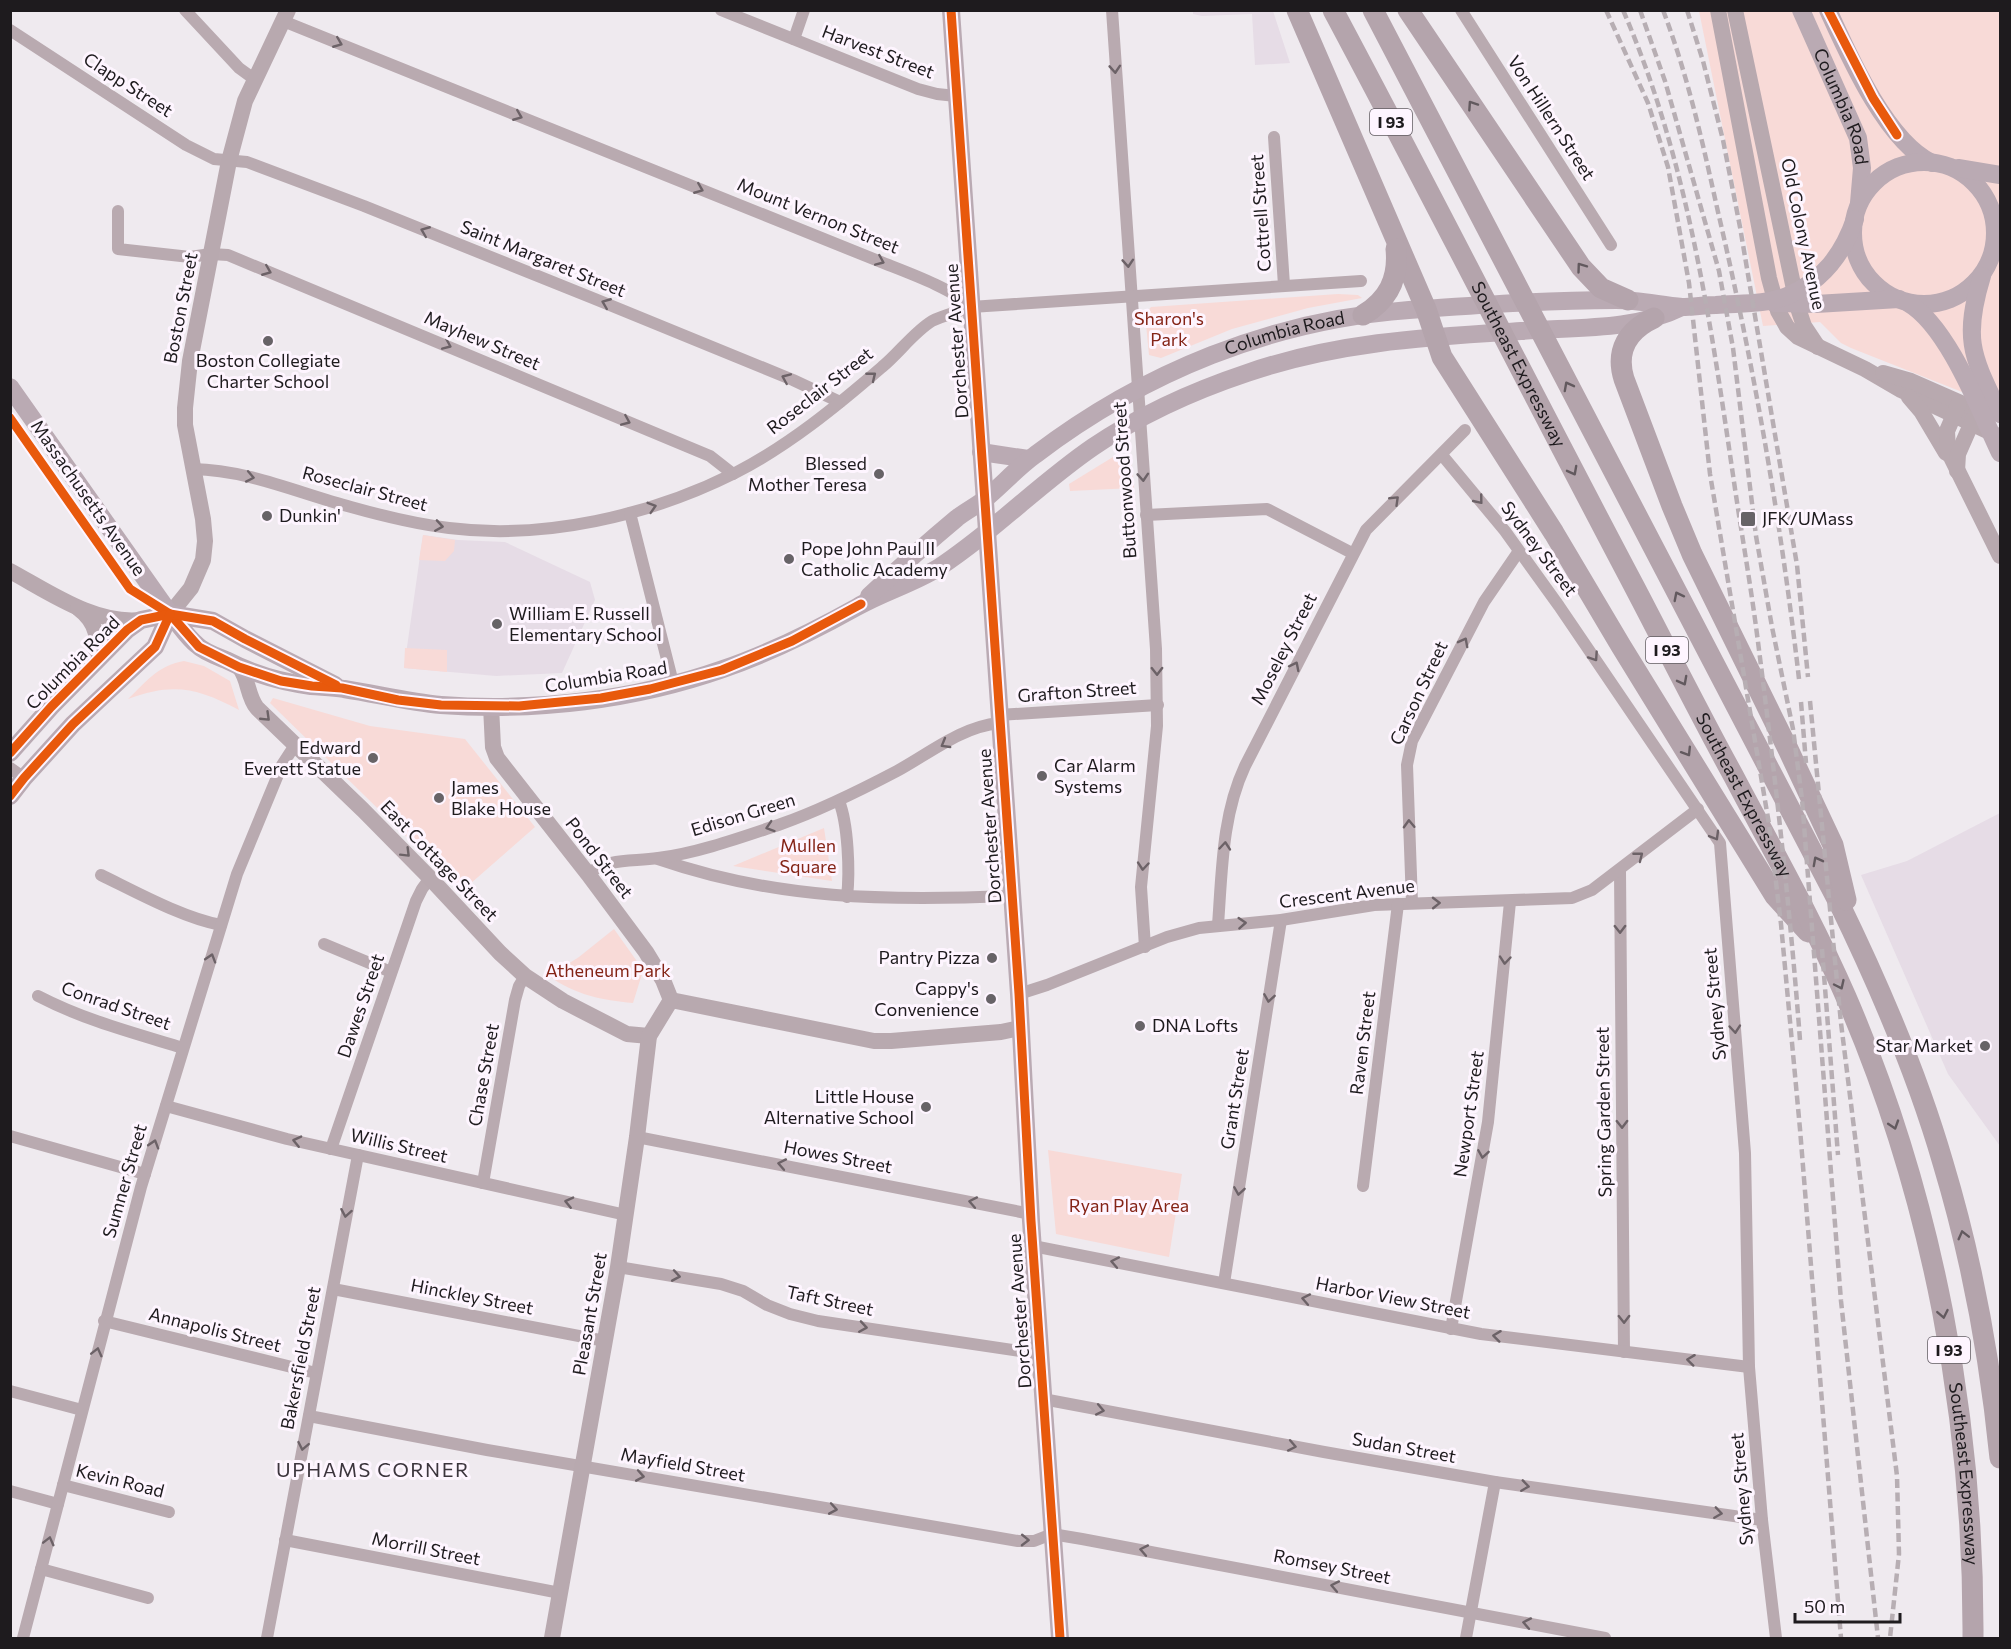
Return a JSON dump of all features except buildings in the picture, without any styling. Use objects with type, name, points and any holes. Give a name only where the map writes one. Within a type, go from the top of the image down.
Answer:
[{"type":"highway","points":[[1297,10],[1426,309],[1442,357],[1569,559],[1775,896],[1826,952]]},
{"type":"highway","name":"Southeast Expressway","points":[[1333,10],[1800,899],[1826,952],[1875,1070],[1915,1195],[1935,1275],[1948,1342],[1966,1478],[1972,1567],[1973,1638]]},
{"type":"highway","name":"Southeast Expressway","points":[[1373,10],[1853,932],[1873,976],[1909,1066],[1943,1161],[1968,1258],[1987,1357],[2001,1458]]},
{"type":"highway","points":[[1408,10],[1581,267],[1601,288],[1628,300]]},
{"type":"highway","points":[[1363,315],[1380,302],[1394,282],[1397,262],[1392,231]]},
{"type":"highway","points":[[1654,318],[1641,325],[1628,338],[1622,350],[1621,364],[1624,379],[1692,554],[1833,846],[1853,932]]},
{"type":"main road","name":"Dorchester Avenue","points":[[951,10],[1019,994],[1033,1246],[1060,1638]]},
{"type":"main road","name":"Columbia Road","points":[[1761,302],[1784,297],[1808,285],[1824,273],[1836,258],[1857,213],[1862,168],[1858,138],[1801,10]]},
{"type":"main road","name":"Columbia Road","points":[[1827,10],[1884,117],[1897,135],[1914,152],[1938,164]]},
{"type":"main road","points":[[1938,164],[1960,172],[1974,183],[1984,196],[1991,211],[1995,238],[1994,249],[1984,272],[1971,330],[1973,354],[2001,414]]},
{"type":"main road","points":[[2001,175],[1938,164],[1906,165],[1888,173],[1869,190],[1857,213],[1855,246],[1862,267],[1880,288],[1914,307],[1928,319],[1943,338],[2001,453]]},
{"type":"main road","points":[[1901,300],[1925,304],[1947,300],[1971,287],[2001,251]]},
{"type":"main road","name":"Columbia Road","points":[[861,604],[917,552],[984,499],[1028,459],[1065,433],[1137,389],[1182,367],[1258,338],[1309,324],[1363,315],[1426,309],[1628,300],[1682,307],[1761,302],[1816,304],[1901,300]]},
{"type":"main road","name":"Columbia Road","points":[[170,614],[199,647],[239,667],[281,681],[342,688],[398,700],[441,705],[548,704],[601,698],[674,683],[722,670],[815,630],[861,604],[925,575],[986,532],[1070,464],[1109,436],[1139,418],[1221,382],[1287,360],[1366,344],[1609,325],[1654,318],[1682,307]]},
{"type":"main road","name":"Massachusetts Avenue","points":[[10,387],[170,614]]},
{"type":"main road","points":[[981,452],[1028,459]]},
{"type":"main road","name":"Columbia Road","points":[[10,753],[44,714],[127,630],[141,620],[170,614],[213,621],[342,688]]},
{"type":"main road","points":[[10,796],[17,773],[155,647],[170,614]]},
{"type":"street","points":[[185,10],[239,68],[254,79]]},
{"type":"street","name":"Harvest Street","points":[[721,10],[918,89],[956,96]]},
{"type":"street","points":[[794,39],[804,10]]},
{"type":"street","name":"Buttonwood Street","points":[[1112,10],[1158,705],[1141,887],[1145,947]]},
{"type":"street","name":"Von Hillern Street","points":[[1461,10],[1611,245]]},
{"type":"street","name":"Old Colony Avenue","points":[[1718,10],[1772,292],[1778,311],[1787,327],[1798,337],[1821,350]]},
{"type":"street","name":"Old Colony Avenue","points":[[1735,10],[1798,308],[1804,326],[1821,350]]},
{"type":"street","name":"Boston Street","points":[[170,614],[191,588],[203,560],[203,519],[185,425],[186,390],[229,161],[245,101],[286,16]]},
{"type":"street","name":"Mount Vernon Street","points":[[286,16],[950,291],[964,299],[971,307]]},
{"type":"street","name":"Clapp Street","points":[[10,30],[186,145],[206,156],[229,161]]},
{"type":"street","name":"Cottrell Street","points":[[1274,137],[1284,285]]},
{"type":"street","name":"Saint Margaret Street","points":[[229,161],[247,162],[386,215],[793,380],[840,402]]},
{"type":"street","name":"Mayhew Street","points":[[118,211],[118,249],[190,257],[211,254],[228,255],[710,456],[734,474]]},
{"type":"street","points":[[971,307],[1361,281]]},
{"type":"street","name":"Roseclair Street","points":[[193,469],[264,480],[392,518],[451,528],[504,531],[574,525],[630,513],[685,496],[734,474],[788,441],[840,402],[882,368],[926,325],[971,307]]},
{"type":"street","points":[[1821,350],[1865,369],[1901,390],[1957,409]]},
{"type":"street","points":[[1865,369],[1902,378],[1974,417],[2001,437]]},
{"type":"street","points":[[1901,390],[1921,411],[1957,471]]},
{"type":"street","points":[[1957,409],[1947,431],[1948,451],[2001,556]]},
{"type":"street","points":[[1957,471],[1958,454],[1974,417]]},
{"type":"street","points":[[1974,417],[2001,420]]},
{"type":"street","name":"Moseley Street","points":[[1218,925],[1227,827],[1237,783],[1352,553],[1370,525],[1465,430]]},
{"type":"street","name":"Sydney Street","points":[[1442,454],[1519,550],[1720,843],[1746,1161],[1749,1367],[1762,1520],[1776,1638]]},
{"type":"street","points":[[1146,515],[1267,509],[1352,553]]},
{"type":"street","points":[[630,513],[674,683]]},
{"type":"street","name":"Carson Street","points":[[1412,903],[1407,765],[1412,741],[1484,602],[1519,550]]},
{"type":"street","points":[[10,571],[75,606],[117,619],[141,620]]},
{"type":"street","points":[[75,606],[88,617],[96,630],[98,645],[95,662]]},
{"type":"street","name":"East Cottage Street","points":[[239,667],[247,682],[253,703],[430,878],[500,953],[525,976],[563,1001],[627,1034],[649,1036]]},
{"type":"street","name":"Grafton Street","points":[[999,719],[1158,705]]},
{"type":"street","name":"Pond Street","points":[[491,706],[493,747],[497,758],[651,959],[671,1000]]},
{"type":"street","name":"Edison Green","points":[[588,874],[607,863],[657,858],[759,831],[839,801],[898,771],[967,731],[999,719]]},
{"type":"street","name":"Sumner Street","points":[[23,1638],[104,1321],[183,1048],[243,858],[284,760],[296,745]]},
{"type":"street","points":[[839,801],[844,819],[848,897]]},
{"type":"street","name":"Crescent Avenue","points":[[1019,994],[1183,932],[1218,925],[1281,920],[1374,905],[1510,902],[1560,899],[1582,895],[1620,871],[1698,809]]},
{"type":"street","name":"Edison Green","points":[[657,858],[743,883],[790,891],[896,899],[1011,896]]},
{"type":"street","name":"Spring Garden Street","points":[[1620,871],[1624,1353]]},
{"type":"street","points":[[101,875],[164,905],[209,923],[221,925]]},
{"type":"street","name":"Dawes Street","points":[[331,1149],[419,894],[430,878]]},
{"type":"street","name":"Newport Street","points":[[1451,1329],[1488,1122],[1510,902]]},
{"type":"street","name":"Raven Street","points":[[1363,1186],[1398,904]]},
{"type":"street","name":"Grant Street","points":[[1224,1283],[1281,920]]},
{"type":"street","points":[[324,944],[391,972]]},
{"type":"street","name":"Chase Street","points":[[483,1183],[515,1000],[525,976]]},
{"type":"street","name":"Conrad Street","points":[[38,996],[101,1023],[183,1048]]},
{"type":"street","points":[[671,1000],[882,1041],[1001,1032],[1020,1028]]},
{"type":"street","name":"Pleasant Street","points":[[552,1638],[618,1267],[638,1137],[649,1036],[671,1000]]},
{"type":"street","name":"Willis Street","points":[[166,1106],[331,1149],[626,1215]]},
{"type":"street","points":[[10,1136],[145,1174]]},
{"type":"street","name":"Howes Street","points":[[638,1137],[1031,1214]]},
{"type":"street","name":"Bakersfield Street","points":[[267,1638],[358,1155]]},
{"type":"street","name":"Harbor View Street","points":[[1033,1246],[1451,1329],[1624,1353],[1749,1367]]},
{"type":"street","name":"Taft Street","points":[[618,1267],[721,1284],[743,1291],[790,1314],[818,1321],[1040,1354]]},
{"type":"street","name":"Hinckley Street","points":[[333,1289],[605,1341]]},
{"type":"street","name":"Annapolis Street","points":[[104,1321],[316,1373]]},
{"type":"street","points":[[10,1392],[82,1410]]},
{"type":"street","name":"Sudan Street","points":[[1043,1399],[1495,1482],[1762,1520]]},
{"type":"street","name":"Mayfield Street","points":[[309,1416],[583,1467],[1018,1541],[1034,1541],[1052,1534]]},
{"type":"street","points":[[1466,1638],[1495,1482]]},
{"type":"street","name":"Kevin Road","points":[[63,1485],[169,1512]]},
{"type":"street","points":[[10,1491],[58,1504]]},
{"type":"street","name":"Romsey Street","points":[[1052,1534],[1471,1612],[1589,1637],[1605,1638]]},
{"type":"street","name":"Morrill Street","points":[[285,1540],[560,1593]]},
{"type":"street","points":[[41,1569],[148,1598]]},
{"type":"shaded area","points":[[1193,11],[1273,11],[1290,63],[1255,65],[1252,14],[1202,16],[1193,14]]},
{"type":"shaded area","name":"William E. Russell Elementary School","points":[[423,535],[458,540],[505,542],[590,582],[595,600],[562,673],[496,676],[404,668]]},
{"type":"shaded area","points":[[2000,813],[2000,1146],[1948,1074],[1861,875],[1907,861]]},
{"type":"green space","points":[[1699,11],[2000,11],[2000,407],[1851,348],[1841,343],[1820,322],[1763,326]]},
{"type":"green space","name":"Sharon's Park","points":[[1338,294],[1358,295],[1362,298],[1308,308],[1232,329],[1161,358],[1149,355],[1145,314],[1151,307]]},
{"type":"green space","points":[[1126,454],[1131,461],[1134,488],[1070,491],[1069,484],[1113,457]]},
{"type":"green space","points":[[423,535],[455,540],[454,551],[445,561],[419,560]]},
{"type":"green space","points":[[405,648],[447,650],[447,672],[404,668]]},
{"type":"green space","points":[[184,661],[204,666],[230,681],[239,710],[198,692],[185,690],[159,690],[128,699],[159,670]]},
{"type":"green space","points":[[273,698],[370,726],[465,739],[535,827],[462,891],[270,703]]},
{"type":"green space","name":"Mullen Square","points":[[824,828],[832,881],[733,866]]},
{"type":"green space","name":"Atheneum Park","points":[[614,929],[641,967],[642,974],[633,1003],[589,996],[549,976],[579,957]]},
{"type":"green space","name":"Ryan Play Area","points":[[1048,1150],[1182,1174],[1169,1257],[1056,1234]]},
{"type":"railway","points":[[1606,10],[1648,103],[1668,167],[1689,283],[1710,474],[1769,824],[1781,924],[1800,1129],[1841,1638]]},
{"type":"railway","points":[[1623,10],[1664,123],[1680,181],[1705,298],[1764,692],[1787,891],[1800,1040]]},
{"type":"railway","points":[[1640,10],[1665,81],[1719,271],[1733,348],[1756,536],[1793,729],[1802,799],[1841,1301],[1878,1638]]},
{"type":"railway","points":[[1663,10],[1694,110],[1755,386],[1784,561],[1799,679]]},
{"type":"railway","points":[[1687,10],[1703,61],[1723,140],[1740,227],[1797,565],[1808,677]]},
{"type":"railway","points":[[1810,701],[1841,1023],[1897,1476],[1899,1554],[1890,1638]]},
{"type":"railway","points":[[1801,702],[1806,763]]},
{"type":"railway","points":[[1822,949],[1838,1155]]},
{"type":"cycle path","points":[[951,10],[1019,994],[1031,1221],[1060,1638]]},
{"type":"cycle path","points":[[1828,10],[1873,98],[1897,135]]},
{"type":"cycle path","points":[[10,418],[130,589],[170,614],[199,647],[239,667],[281,681],[342,688],[398,700],[441,705],[519,706],[601,698],[650,689],[722,670],[792,641],[861,604]]},
{"type":"cycle path","points":[[10,753],[51,707],[127,630],[141,620],[170,614],[213,621],[336,685]]},
{"type":"cycle path","points":[[10,796],[73,724],[155,647],[170,614]]},
{"type":"place","name":"Boston Collegiate Charter School","points":[[268,341]]},
{"type":"place","name":"Blessed Mother Teresa","points":[[879,474]]},
{"type":"place","name":"Dunkin'","points":[[267,516]]},
{"type":"place","name":"JFK/UMass","points":[[1748,519]]},
{"type":"place","name":"Pope John Paul II Catholic Academy","points":[[789,559]]},
{"type":"place","name":"William E. Russell Elementary School","points":[[497,624]]},
{"type":"place","name":"Edward Everett Statue","points":[[373,758]]},
{"type":"place","name":"Car Alarm Systems","points":[[1042,776]]},
{"type":"place","name":"James Blake House","points":[[439,798]]},
{"type":"place","name":"Pantry Pizza","points":[[992,958]]},
{"type":"place","name":"Cappy's Convenience","points":[[991,999]]},
{"type":"place","name":"DNA Lofts","points":[[1140,1026]]},
{"type":"place","name":"Star Market","points":[[1985,1046]]},
{"type":"place","name":"Little House Alternative School","points":[[926,1107]]},
{"type":"district","name":"UPHAMS CORNER","points":[[373,1470]]}]
